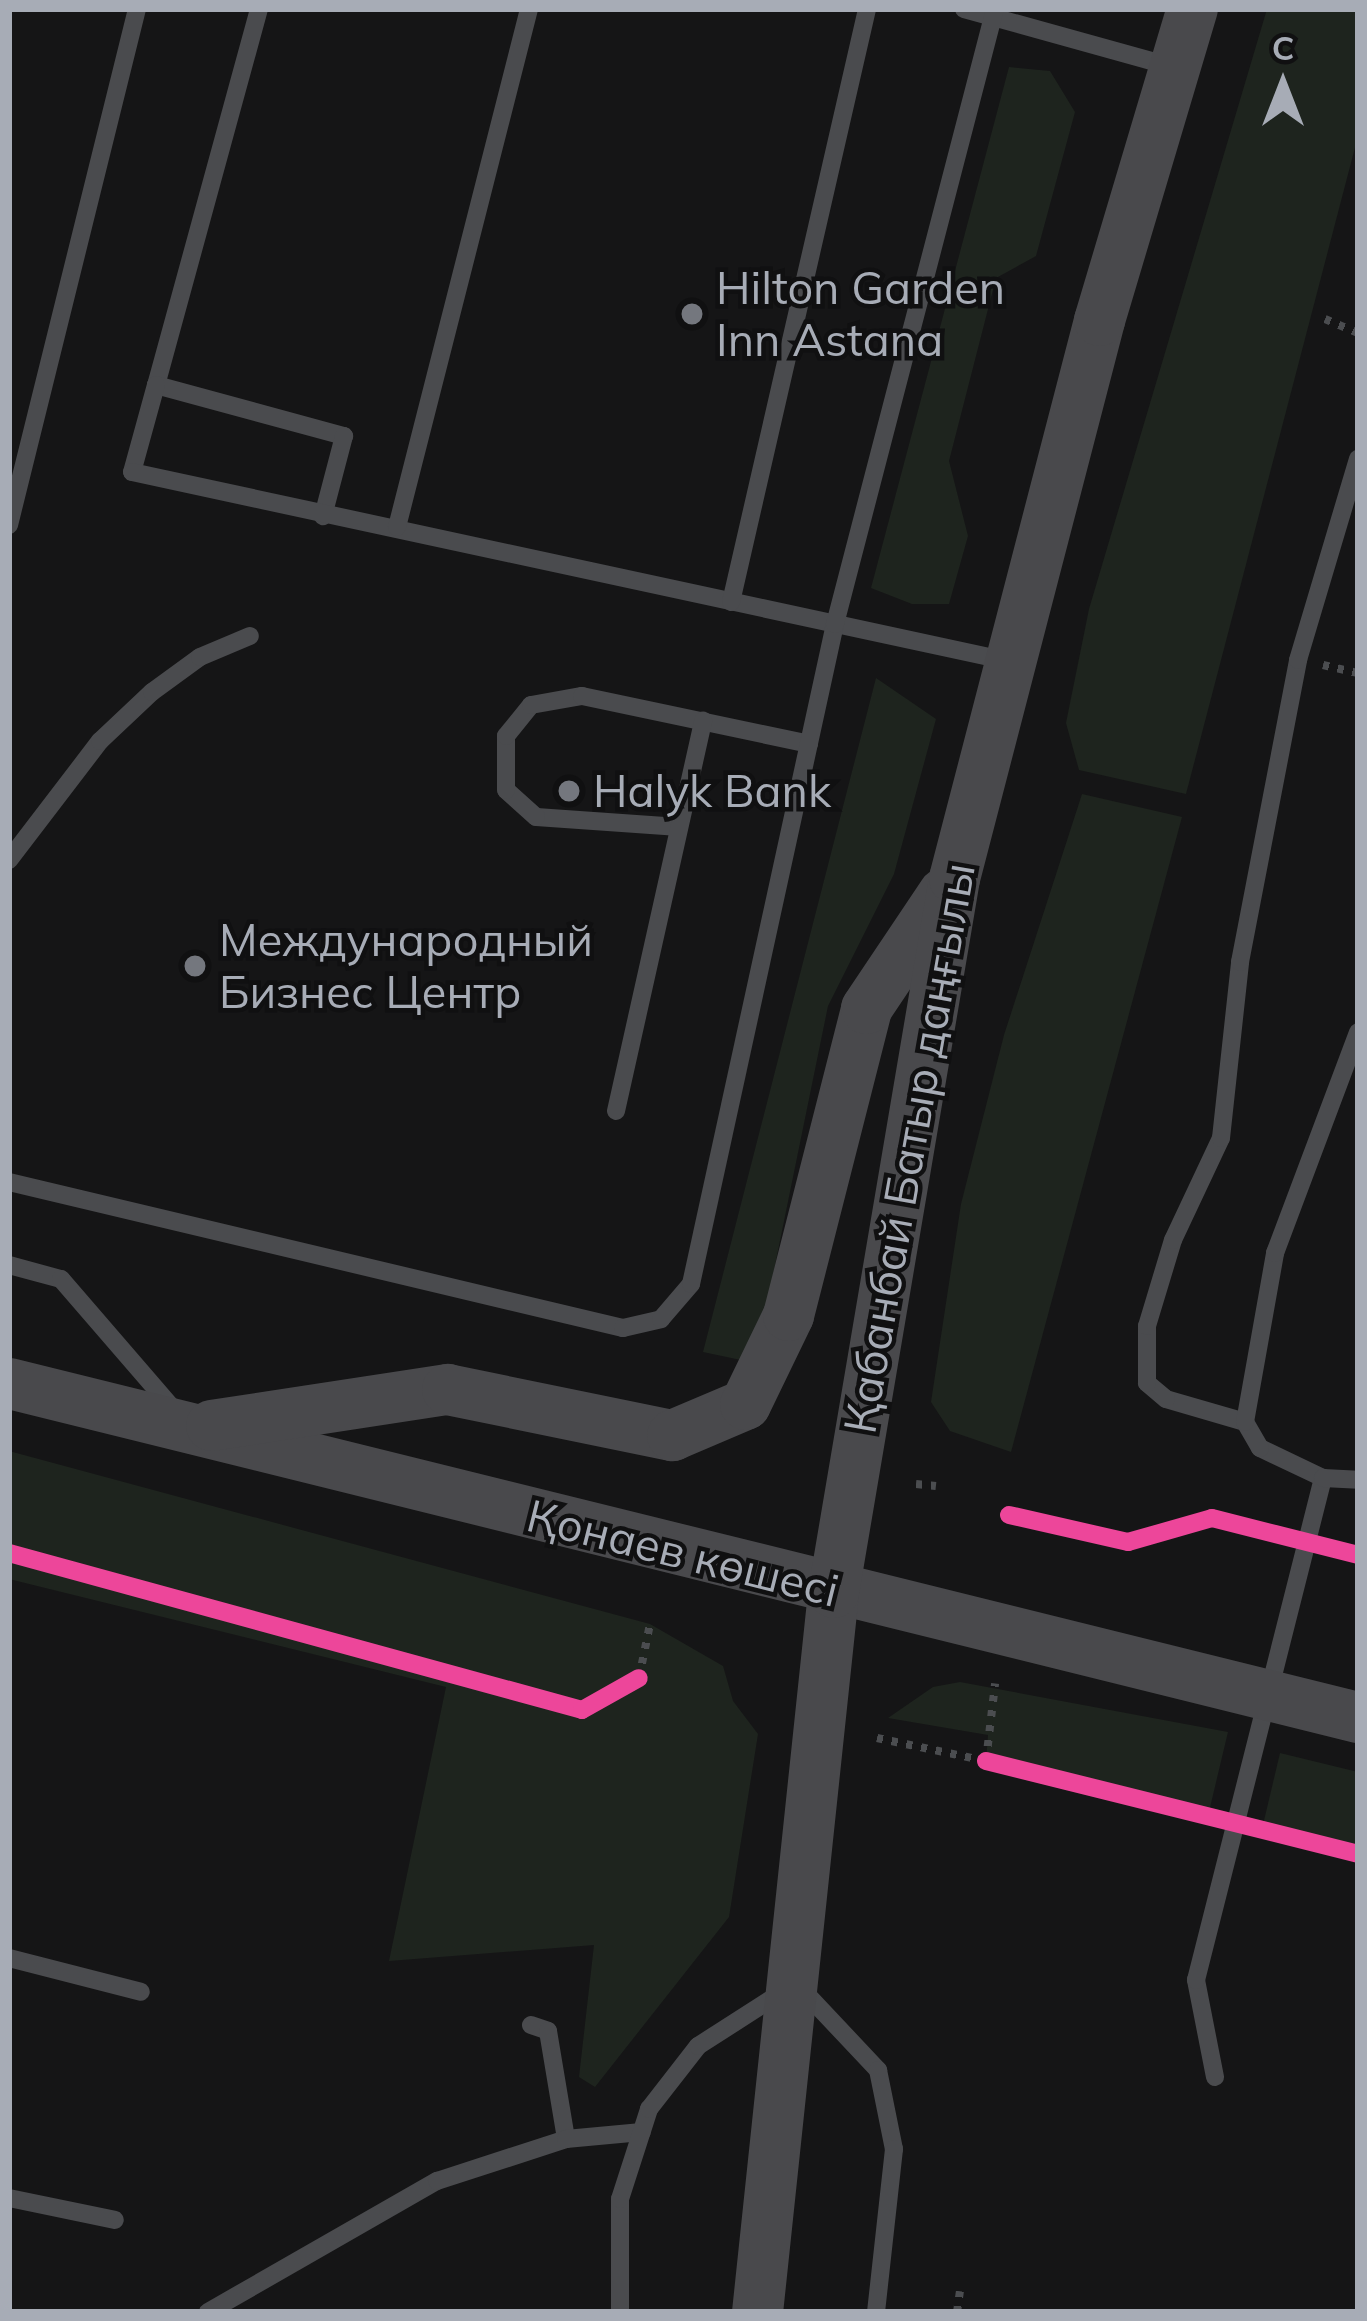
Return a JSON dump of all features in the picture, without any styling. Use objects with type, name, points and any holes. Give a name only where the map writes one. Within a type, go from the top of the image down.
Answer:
[{"type":"main road","name":"Қабанбай Батыр даңғылы","points":[[757,2312],[796,1983],[833,1592],[954,878],[1192,9]]},
{"type":"main road","points":[[190,1428],[447,1389],[672,1435],[745,1404],[788,1315],[866,1008],[954,878]]},
{"type":"main road","name":"Қонаев көшесі","points":[[9,1382],[833,1592],[1358,1718]]},
{"type":"lane","points":[[9,526],[137,9]]},
{"type":"lane","points":[[259,9],[132,472],[1012,662]]},
{"type":"lane","points":[[397,526],[529,9]]},
{"type":"lane","points":[[730,602],[867,9]]},
{"type":"lane","points":[[964,9],[994,13],[1173,67]]},
{"type":"lane","points":[[9,1182],[622,1328],[661,1319],[691,1284],[835,624],[994,13]]},
{"type":"lane","points":[[156,385],[344,436],[323,516]]},
{"type":"lane","points":[[1245,1422],[1166,1399],[1148,1383],[1147,1326],[1173,1240],[1221,1138],[1240,962],[1298,660],[1358,459]]},
{"type":"lane","points":[[9,860],[100,741],[152,692],[200,657],[250,636]]},
{"type":"lane","points":[[679,827],[536,817],[506,790],[506,736],[531,705],[581,696],[809,743]]},
{"type":"lane","points":[[616,1111],[703,721]]},
{"type":"lane","points":[[1358,1031],[1275,1253],[1245,1422],[1260,1448],[1323,1478],[1358,1480]]},
{"type":"lane","points":[[9,1265],[61,1279],[190,1428]]},
{"type":"lane","points":[[1215,2077],[1196,1981],[1323,1478]]},
{"type":"lane","points":[[9,1958],[141,1992]]},
{"type":"lane","points":[[620,2312],[620,2200],[649,2109],[698,2046],[796,1983],[878,2070],[894,2149],[877,2312]]},
{"type":"lane","points":[[531,2025],[548,2031],[566,2139]]},
{"type":"lane","points":[[208,2312],[437,2181],[566,2139],[642,2132]]},
{"type":"lane","points":[[9,2198],[115,2220]]},
{"type":"path","points":[[1325,319],[1358,333]]},
{"type":"path","points":[[916,1484],[936,1486]]},
{"type":"path","points":[[620,1688],[639,1678],[650,1624]]},
{"type":"path","points":[[986,1761],[995,1684]]},
{"type":"path","points":[[877,1738],[1008,1766]]},
{"type":"path","points":[[957,2312],[960,2291]]},
{"type":"shaded area","points":[[1267,9],[1358,9],[1358,136],[1186,794],[1079,770],[1066,723],[1089,609]]},
{"type":"shaded area","points":[[1009,67],[1050,71],[1075,112],[1036,256],[996,278],[949,461],[968,536],[949,604],[912,604],[871,588]]},
{"type":"shaded area","points":[[876,678],[936,719],[894,874],[828,1006],[755,1363],[703,1352]]},
{"type":"shaded area","points":[[1082,794],[1182,817],[1011,1452],[950,1431],[931,1402],[961,1204],[1004,1035]]},
{"type":"shaded area","points":[[9,1451],[650,1624],[723,1666],[733,1701],[758,1734],[729,1917],[595,2087],[579,2077],[594,1945],[389,1961],[446,1687],[9,1579]]},
{"type":"shaded area","points":[[960,1682],[1228,1732],[1208,1816],[986,1761],[988,1735],[888,1718],[933,1687]]},
{"type":"shaded area","points":[[1280,1753],[1358,1772],[1358,1854],[1262,1829]]},
{"type":"cycle path","points":[[1009,1515],[1128,1542],[1212,1518],[1358,1555]]},
{"type":"cycle path","points":[[9,1553],[582,1710],[639,1678]]},
{"type":"cycle path","points":[[986,1761],[1358,1854]]},
{"type":"place","name":"Hilton Garden Inn Astana","points":[[692,314]]},
{"type":"place","name":"Halyk Bank","points":[[569,791]]},
{"type":"place","name":"Международный Бизнес Центр","points":[[195,966]]}]
